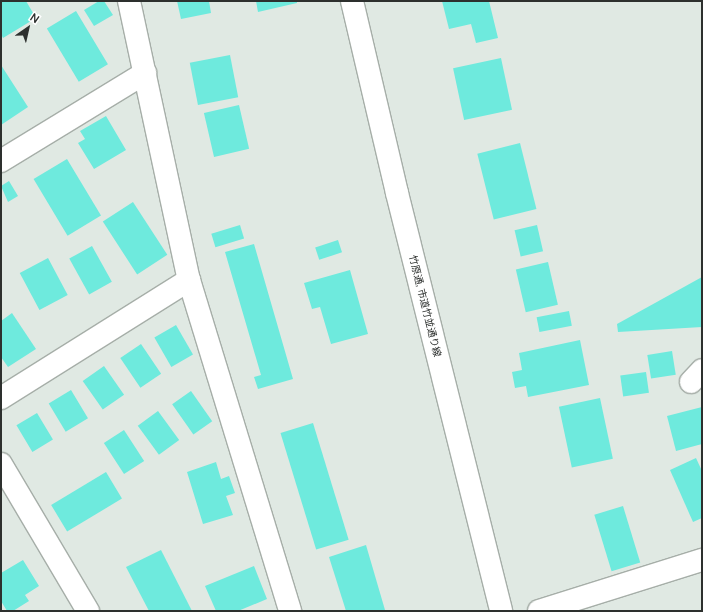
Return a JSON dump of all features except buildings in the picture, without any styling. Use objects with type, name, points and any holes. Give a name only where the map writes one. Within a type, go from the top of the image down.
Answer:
[{"type":"street","points":[[128,1],[145,72],[189,280],[290,611]]},
{"type":"street","name":"竹原通, 市道竹並通り線","points":[[352,1],[397,193],[501,611]]},
{"type":"street","points":[[1,161],[145,72]]},
{"type":"street","points":[[1,398],[189,280]]},
{"type":"street","points":[[1,464],[88,611]]},
{"type":"street","points":[[539,611],[702,560]]}]
